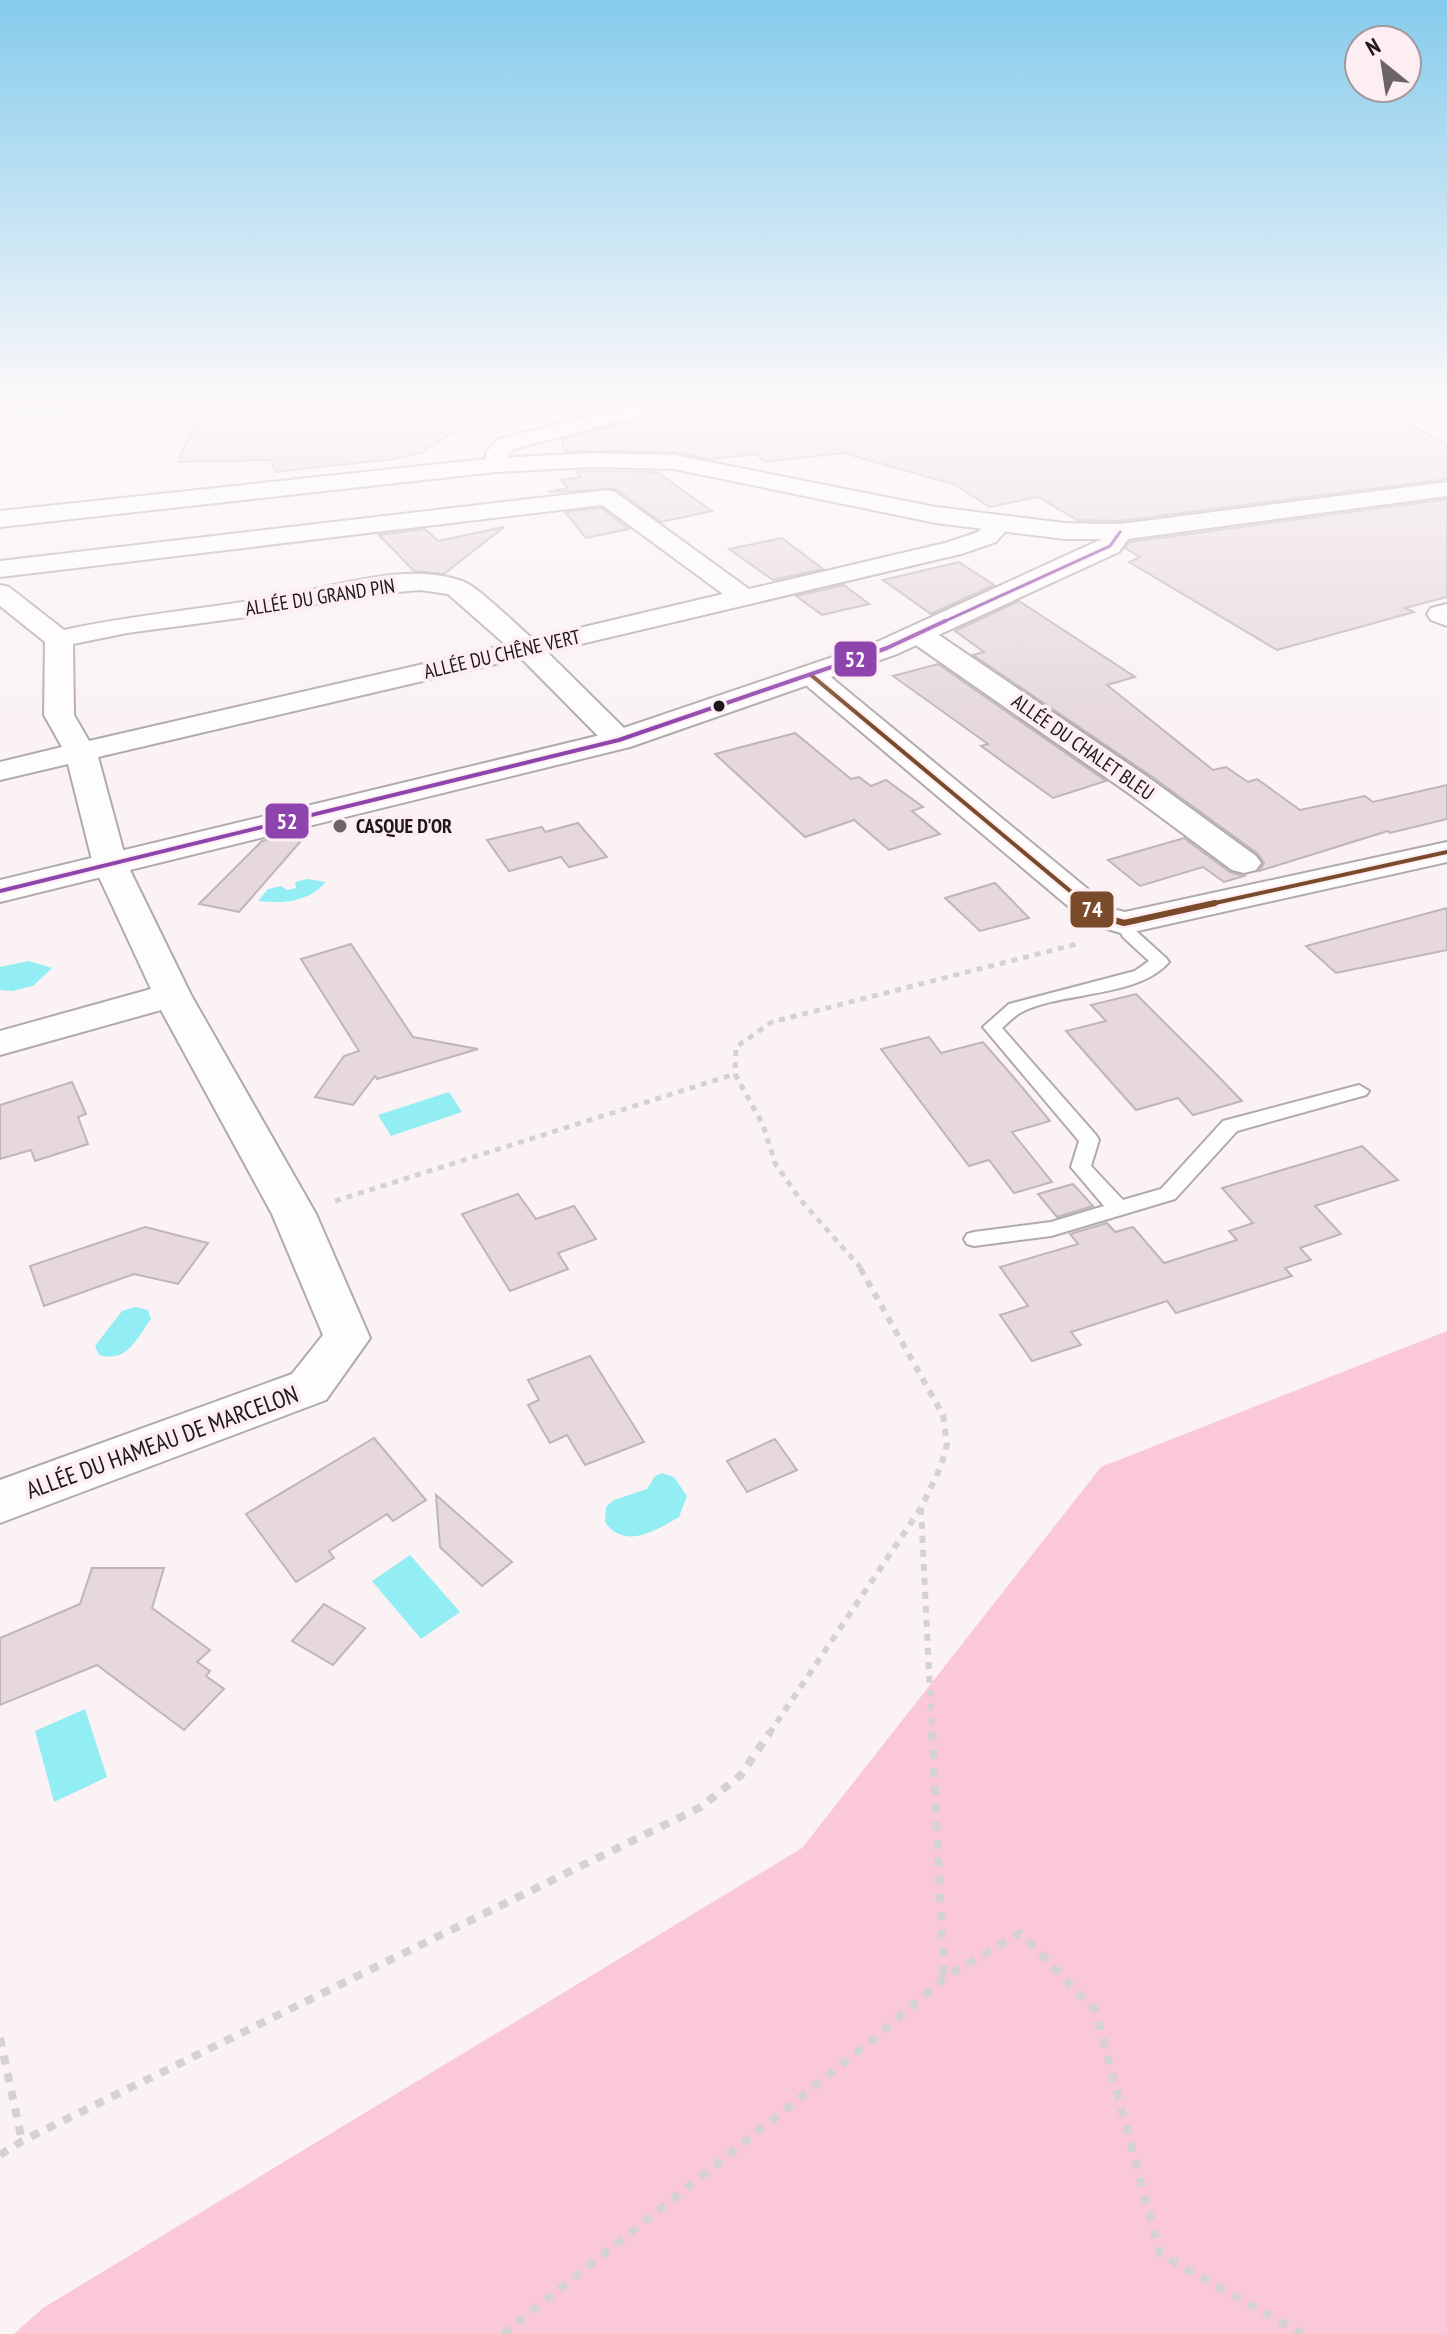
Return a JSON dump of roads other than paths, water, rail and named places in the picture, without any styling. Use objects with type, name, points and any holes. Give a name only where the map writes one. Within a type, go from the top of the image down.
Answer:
[{"type":"street","points":[[0,519],[56,513]]},
{"type":"street","points":[[0,569],[473,513]]},
{"type":"street","points":[[629,513],[742,596]]},
{"type":"street","points":[[926,513],[999,525],[1120,532],[1265,513]]},
{"type":"street","name":"ALLÉE DU CHÊNE VERT","points":[[0,771],[952,549],[987,537],[999,525]]},
{"type":"street","points":[[0,891],[619,740],[920,635],[1110,546],[1120,532]]},
{"type":"street","name":"ALLÉE DU GRAND PIN","points":[[59,639],[127,625],[276,605],[352,588],[420,582],[456,587],[527,648],[619,740]]},
{"type":"street","points":[[0,593],[59,639]]},
{"type":"street","name":"ALLÉE DU CHALET BLEU","points":[[920,635],[1138,785],[1244,863]]},
{"type":"street","name":"ALLÉE DU HAMEAU DE MARCELON","points":[[0,1502],[309,1387],[347,1338],[294,1214],[172,995],[110,864],[81,753],[59,715],[59,639]]},
{"type":"street","points":[[811,675],[1100,916],[1126,928],[1447,852]]},
{"type":"street","points":[[0,1043],[172,995]]},
{"type":"lane","points":[[1119,1209],[1081,1167],[1089,1140],[992,1027],[1015,1008],[1141,975],[1160,962],[1126,928]]},
{"type":"lane","points":[[974,1239],[1051,1229],[1168,1194],[1230,1126],[1359,1091]]},
{"type":"water","points":[[307,879],[326,882],[303,898],[258,901],[268,889],[281,886],[287,890],[296,888],[295,882]]},
{"type":"water","points":[[29,961],[52,968],[33,986],[12,991],[0,990],[0,967]]},
{"type":"water","points":[[449,1092],[462,1112],[391,1136],[378,1115]]},
{"type":"water","points":[[135,1307],[148,1310],[151,1319],[136,1341],[117,1356],[99,1355],[95,1346],[122,1311]]},
{"type":"water","points":[[662,1473],[674,1477],[687,1496],[679,1517],[650,1532],[630,1536],[621,1535],[605,1522],[606,1507],[614,1500],[647,1489],[655,1476]]},
{"type":"water","points":[[410,1555],[460,1612],[421,1639],[372,1581]]},
{"type":"water","points":[[85,1709],[107,1777],[54,1802],[35,1731]]},
{"type":"place","name":"CASQUE D'OR","points":[[340,826]]}]
